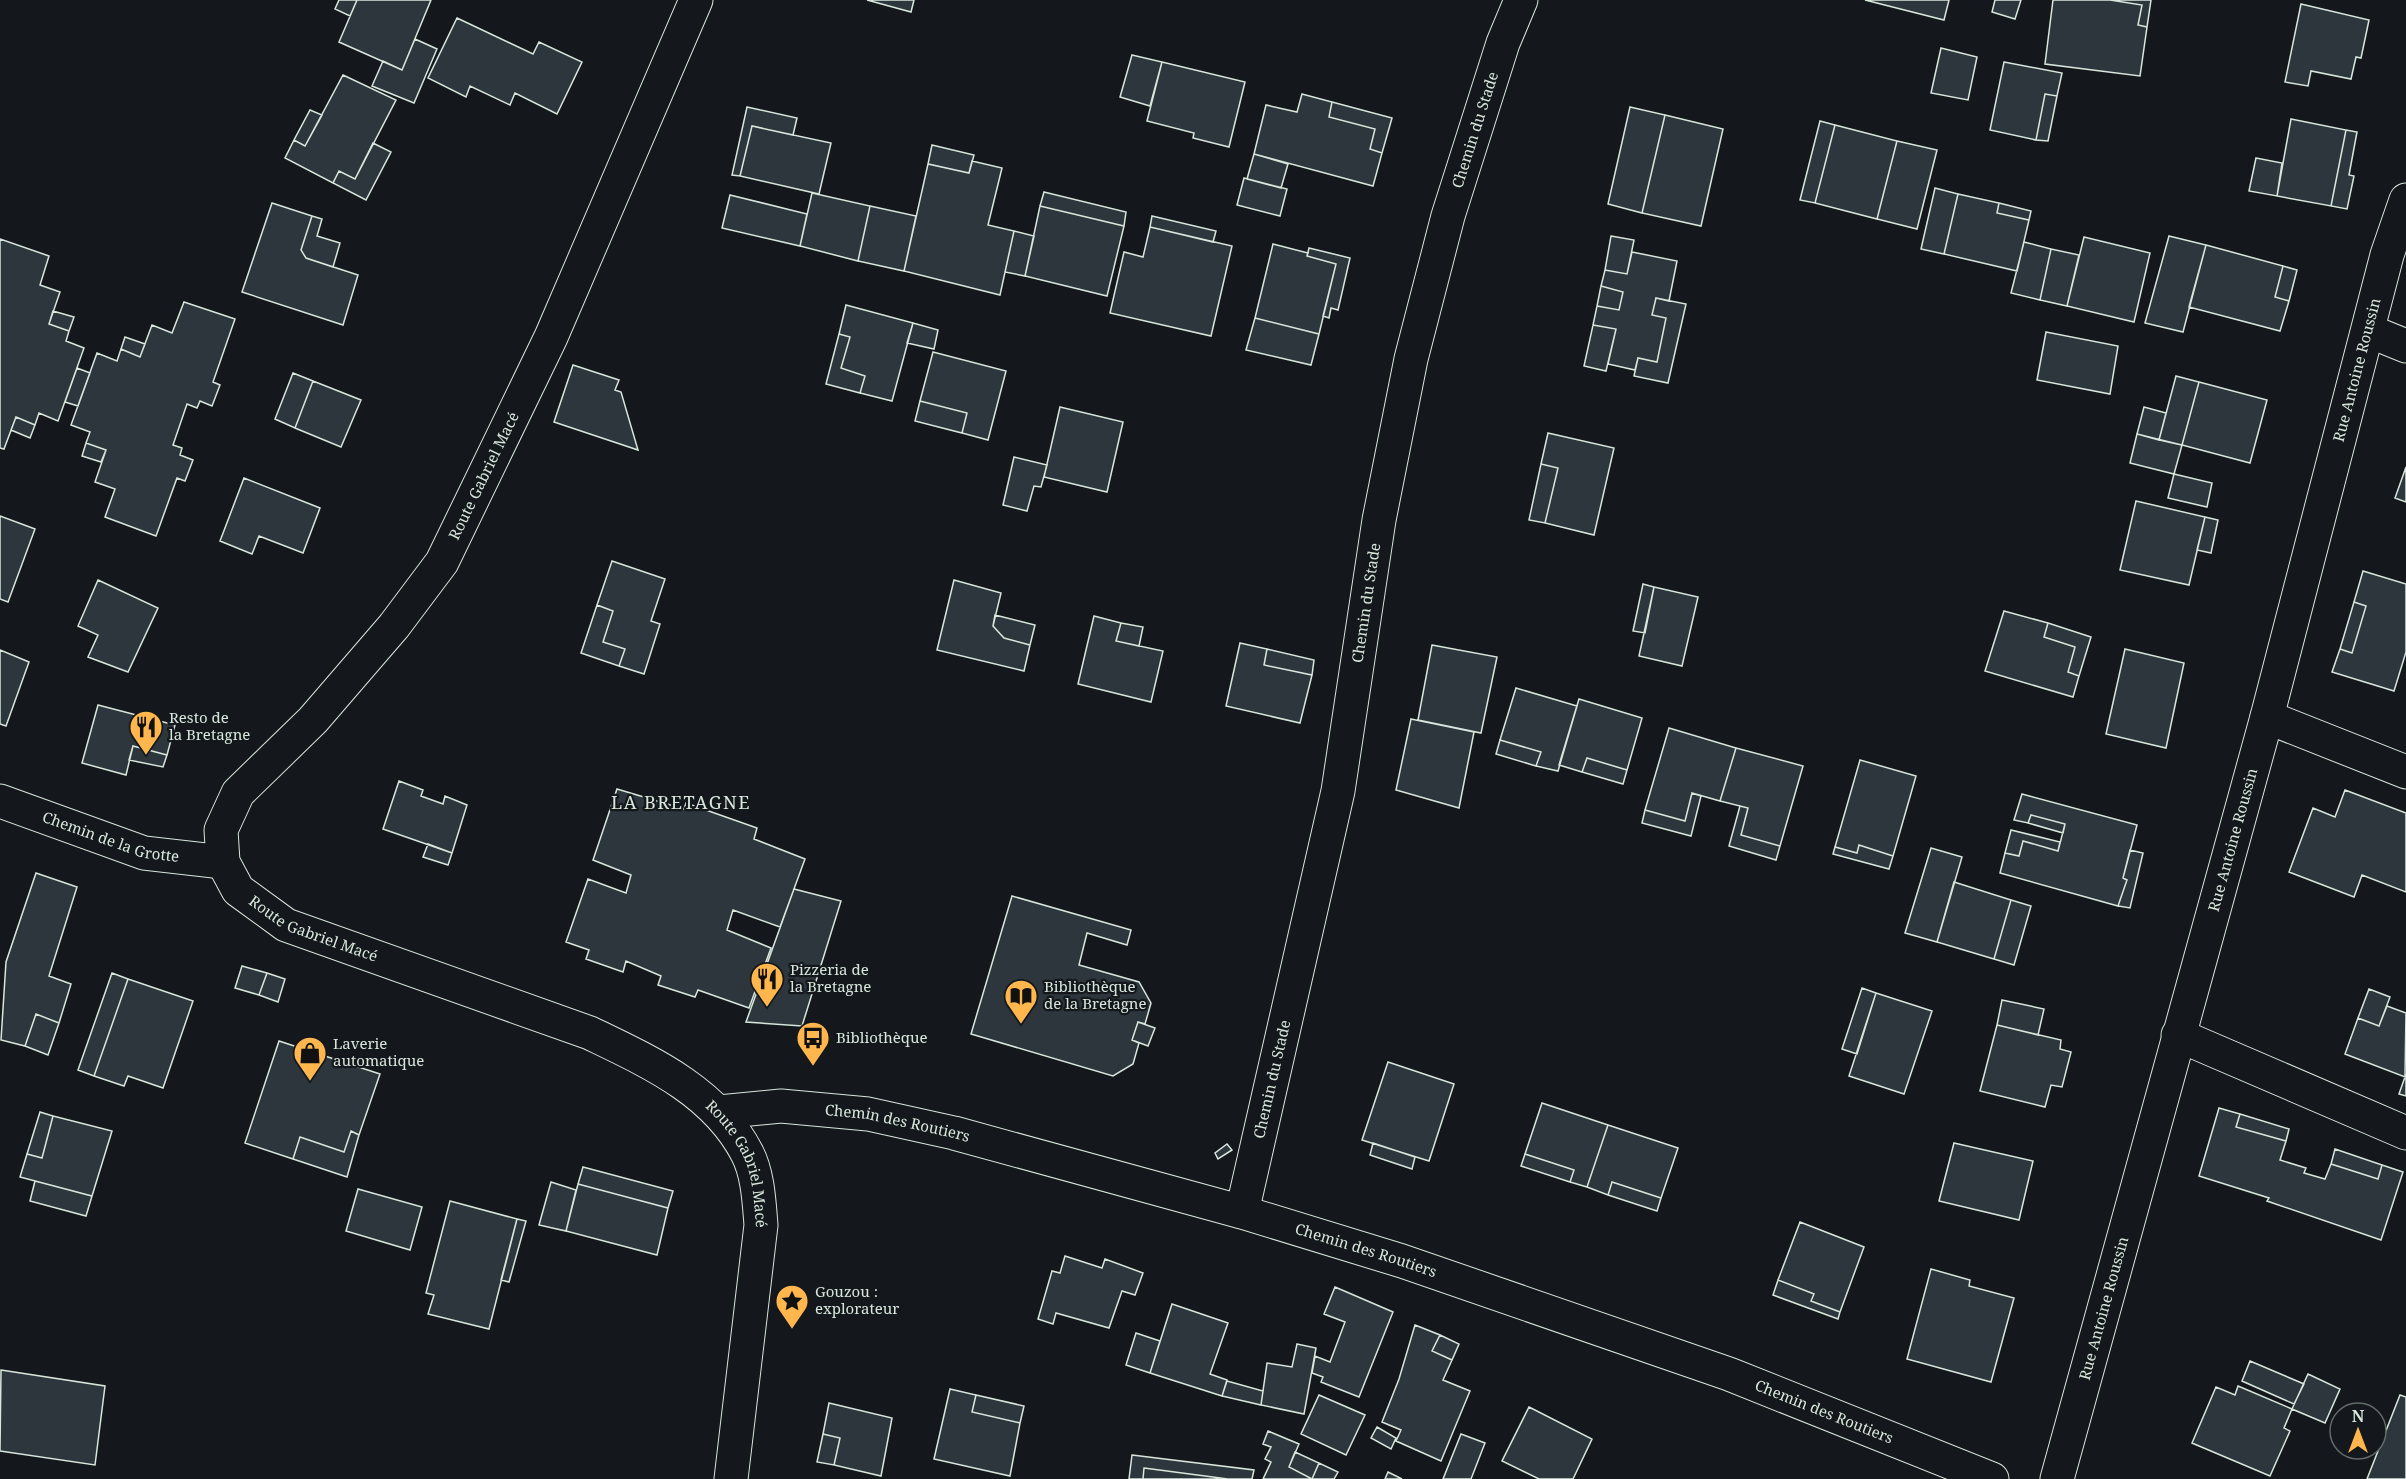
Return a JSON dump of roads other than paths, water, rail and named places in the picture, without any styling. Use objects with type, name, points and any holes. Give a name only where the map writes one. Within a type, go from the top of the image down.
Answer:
[{"type":"street","name":"Route Gabriel Macé","points":[[696,0],[551,337],[442,562],[394,626],[313,720],[238,793],[221,830],[223,862],[238,890],[286,925],[590,1034],[634,1054],[686,1084],[719,1112],[748,1154],[758,1189],[761,1225],[731,1479]]},
{"type":"street","name":"Chemin du Stade","points":[[1242,1212],[1338,791],[1379,520],[1410,358],[1448,216],[1503,43],[1521,0]]},
{"type":"street","name":"Rue Antoine Roussin","points":[[2057,1479],[2267,717],[2387,255],[2406,200]]},
{"type":"street","points":[[2368,331],[2406,346]]},
{"type":"street","points":[[2267,717],[2406,772]]},
{"type":"street","name":"Chemin de la Grotte","points":[[0,801],[144,853],[223,862]]},
{"type":"street","points":[[2178,1035],[2406,1133]]},
{"type":"street","name":"Chemin des Routiers","points":[[719,1112],[781,1106],[867,1114],[954,1133],[1242,1212],[1402,1262],[1729,1374],[1992,1479]]},
{"type":"place","name":"Resto de la Bretagne","points":[[146,756]]},
{"type":"place","name":"Pizzeria de la Bretagne","points":[[767,1008]]},
{"type":"place","name":"Bibliothèque de la Bretagne","points":[[1021,1025]]},
{"type":"place","name":"Bibliothèque","points":[[813,1067]]},
{"type":"place","name":"Laverie automatique","points":[[310,1082]]},
{"type":"place","name":"Gouzou : explorateur","points":[[792,1330]]},
{"type":"district","name":"LA BRETAGNE","points":[[681,803]]}]
